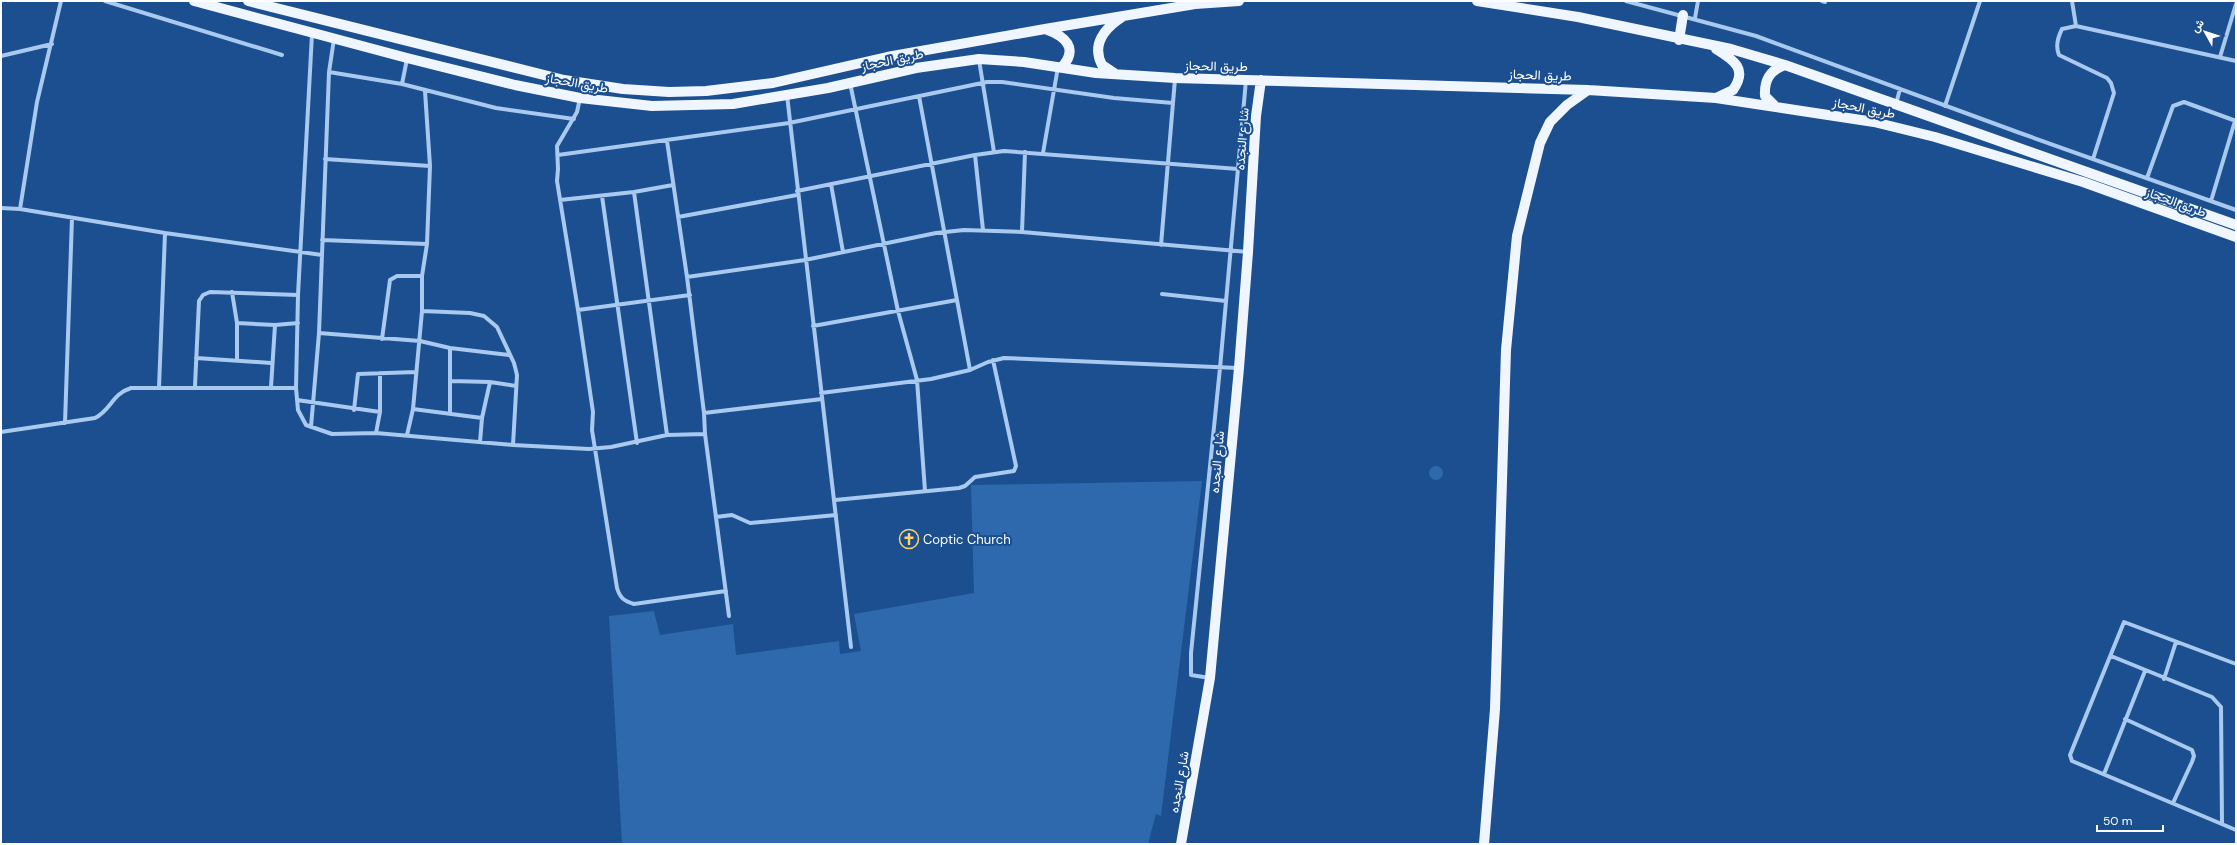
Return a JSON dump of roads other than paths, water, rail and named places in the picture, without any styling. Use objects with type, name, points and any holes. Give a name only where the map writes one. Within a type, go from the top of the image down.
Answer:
[{"type":"main road","name":"طريق الحجاز","points":[[194,1],[407,58],[580,98],[652,106],[703,106],[733,104],[828,88],[916,68],[979,59],[1011,60],[1117,75],[1588,90],[1716,98],[1874,122],[1935,137],[2083,182],[2236,237]]},
{"type":"main road","name":"طريق الحجاز","points":[[248,1],[564,80],[616,88],[669,92],[706,91],[773,84],[887,57],[1194,2],[1239,1]]},
{"type":"main road","name":"طريق الحجاز","points":[[1477,1],[1578,18],[1679,40],[1710,45],[1785,65],[2236,225]]},
{"type":"main road","points":[[1117,75],[1102,65],[1099,60],[1098,46],[1107,28],[1127,14]]},
{"type":"main road","points":[[1679,40],[1683,15]]},
{"type":"main road","points":[[1045,29],[1059,34],[1066,41],[1069,50],[1069,59],[1060,67]]},
{"type":"main road","points":[[1710,45],[1734,61],[1740,75],[1733,90],[1716,98]]},
{"type":"main road","points":[[1775,106],[1765,96],[1766,80],[1771,73],[1785,65]]},
{"type":"main road","name":"شارع النجده","points":[[1181,844],[1210,678],[1239,368],[1248,252],[1256,112],[1261,80]]},
{"type":"main road","points":[[1484,844],[1495,709],[1506,350],[1517,236],[1540,143],[1550,122],[1567,105],[1588,90]]},
{"type":"street","points":[[20,209],[37,102],[62,1]]},
{"type":"street","points":[[105,1],[118,3],[282,54]]},
{"type":"street","points":[[1626,1],[1695,18],[1756,36],[2236,210]]},
{"type":"street","points":[[1695,18],[1698,1]]},
{"type":"street","points":[[1946,106],[1980,1]]},
{"type":"street","points":[[2072,1],[2076,26]]},
{"type":"street","points":[[2220,57],[2236,4]]},
{"type":"street","points":[[2093,159],[2114,93],[2111,83],[2107,78],[2059,55],[2057,50],[2058,36],[2062,29],[2076,26],[2236,61]]},
{"type":"street","points":[[312,32],[298,295],[296,388],[300,415],[311,427],[332,434],[376,433],[513,445],[595,449],[637,443],[667,435],[705,434]]},
{"type":"street","points":[[311,427],[319,333],[329,72],[334,39]]},
{"type":"street","points":[[1,56],[52,44]]},
{"type":"street","points":[[402,84],[407,58]]},
{"type":"street","points":[[979,59],[994,152]]},
{"type":"street","points":[[1044,153],[1060,67]]},
{"type":"street","points":[[329,72],[402,84],[496,108],[574,119]]},
{"type":"street","points":[[1161,245],[1175,78]]},
{"type":"street","points":[[1210,678],[1191,675],[1191,653],[1220,368],[1246,79]]},
{"type":"street","points":[[558,155],[789,123],[982,83],[1002,82],[1114,98],[1173,103]]},
{"type":"street","points":[[850,83],[854,109],[898,311],[917,380],[925,491]]},
{"type":"street","points":[[1896,104],[1900,89]]},
{"type":"street","points":[[407,436],[413,409],[420,341],[422,276],[427,244],[430,166],[425,91]]},
{"type":"street","points":[[787,94],[797,193],[835,500],[851,647]]},
{"type":"street","points":[[919,96],[970,370]]},
{"type":"street","points":[[580,98],[574,119],[560,138],[557,146],[557,181],[593,412],[595,449],[616,588],[620,597],[626,602],[634,604],[726,591]]},
{"type":"street","points":[[2147,178],[2173,106],[2177,103],[2184,102],[2236,121],[2211,201]]},
{"type":"street","points":[[667,141],[690,295],[704,413],[705,434],[729,616]]},
{"type":"street","points":[[678,217],[797,193],[869,176],[994,152],[1044,153],[1238,169]]},
{"type":"street","points":[[1022,232],[1025,152]]},
{"type":"street","points":[[975,155],[983,230]]},
{"type":"street","points":[[325,159],[430,166]]},
{"type":"street","points":[[560,200],[634,192],[673,184]]},
{"type":"street","points":[[831,184],[843,252]]},
{"type":"street","points":[[634,192],[667,435]]},
{"type":"street","points":[[602,196],[637,443]]},
{"type":"street","points":[[1,208],[20,209],[165,233],[322,255]]},
{"type":"street","points":[[65,423],[72,218]]},
{"type":"street","points":[[687,277],[805,260],[944,232],[983,230],[1022,232],[1248,252]]},
{"type":"street","points":[[159,388],[165,233]]},
{"type":"street","points":[[322,240],[427,244]]},
{"type":"street","points":[[382,339],[390,280],[396,276],[422,276]]},
{"type":"street","points":[[195,386],[201,297],[210,292],[298,295]]},
{"type":"street","points":[[232,292],[237,323],[237,361]]},
{"type":"street","points":[[1162,294],[1226,301]]},
{"type":"street","points":[[578,310],[690,295]]},
{"type":"street","points":[[813,326],[957,300]]},
{"type":"street","points":[[422,311],[470,313],[484,316],[497,327],[514,363],[517,375],[513,445]]},
{"type":"street","points":[[237,323],[275,325],[298,323]]},
{"type":"street","points":[[271,387],[271,363],[275,325]]},
{"type":"street","points":[[319,333],[420,341],[450,348],[509,355]]},
{"type":"street","points":[[450,348],[450,414]]},
{"type":"street","points":[[196,358],[271,363]]},
{"type":"street","points":[[821,393],[894,385],[970,370],[993,360],[1010,358],[1239,368]]},
{"type":"street","points":[[835,500],[961,488],[975,477],[1015,470],[1016,466],[993,360]]},
{"type":"street","points":[[354,410],[358,374],[416,372]]},
{"type":"street","points":[[376,433],[380,412],[380,373]]},
{"type":"street","points":[[450,381],[490,382],[516,386]]},
{"type":"street","points":[[480,442],[482,418],[490,382]]},
{"type":"street","points":[[1,432],[65,423],[99,416],[114,398],[126,389],[195,386],[296,388]]},
{"type":"street","points":[[704,413],[822,399]]},
{"type":"street","points":[[297,400],[354,410],[380,412]]},
{"type":"street","points":[[413,409],[482,418]]},
{"type":"street","points":[[716,517],[732,515],[750,523],[836,515]]},
{"type":"street","points":[[2236,664],[2124,622],[2070,755],[2072,761],[2236,830]]},
{"type":"street","points":[[2164,679],[2176,642]]},
{"type":"street","points":[[2110,656],[2164,679],[2212,697],[2221,707],[2222,824]]},
{"type":"street","points":[[2104,774],[2145,671]]},
{"type":"street","points":[[2125,719],[2192,750],[2194,756],[2192,762],[2173,803]]},
{"type":"place","name":"Coptic Church","points":[[909,539]]}]
